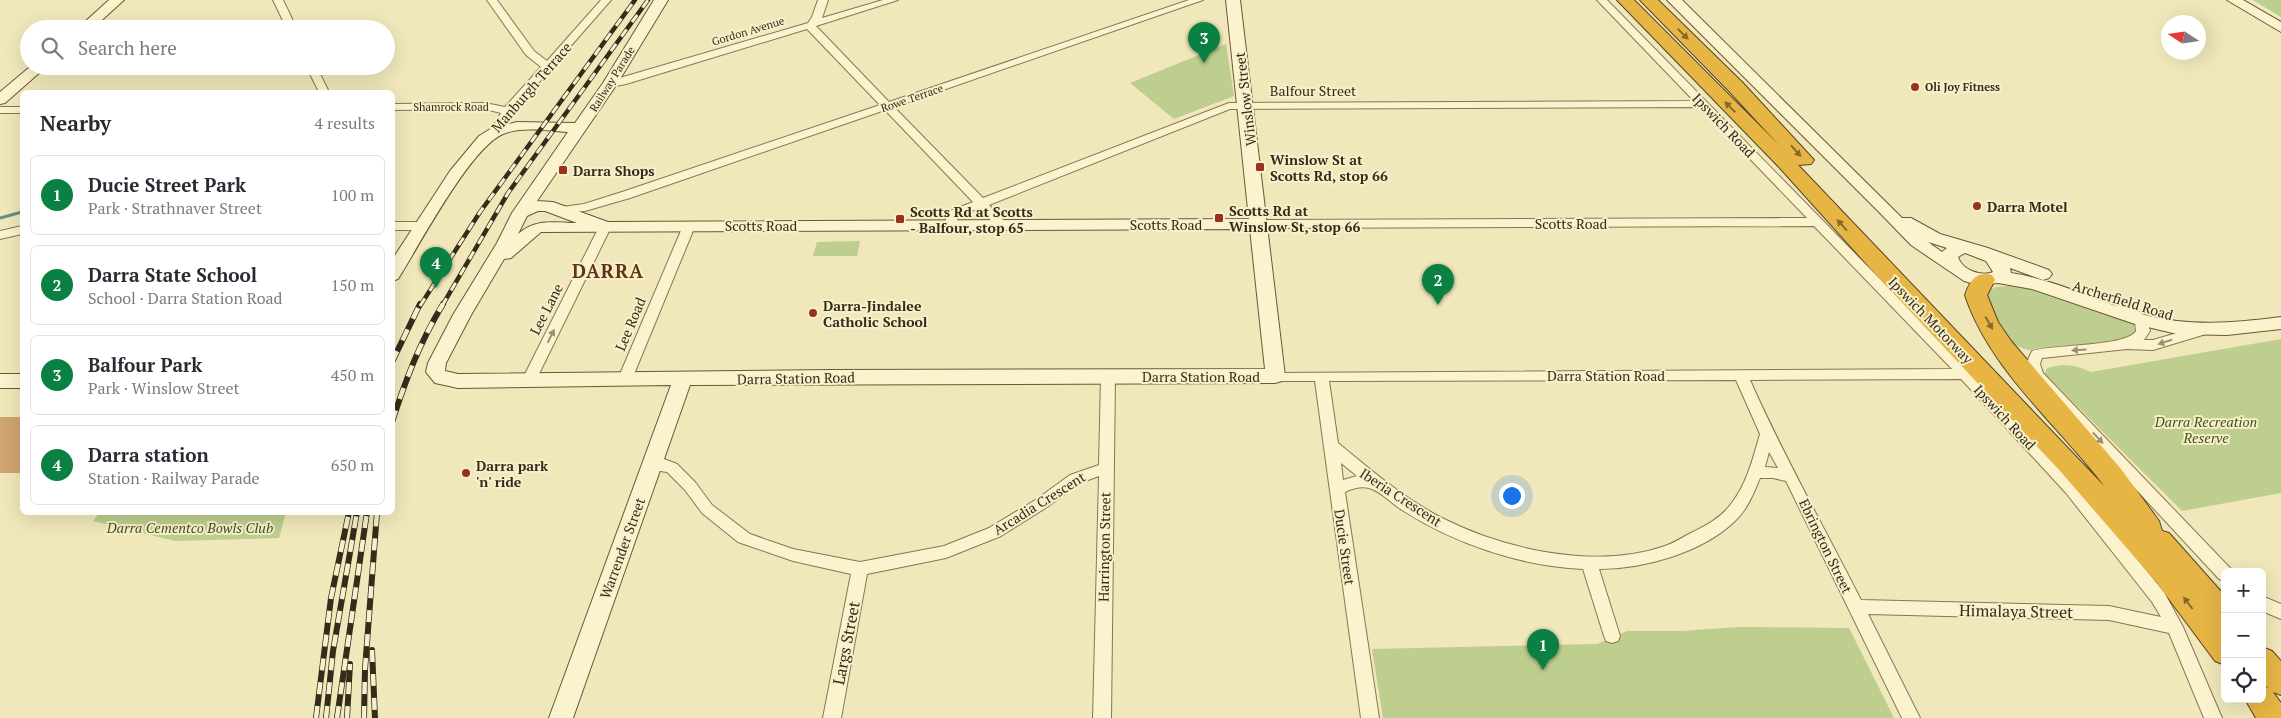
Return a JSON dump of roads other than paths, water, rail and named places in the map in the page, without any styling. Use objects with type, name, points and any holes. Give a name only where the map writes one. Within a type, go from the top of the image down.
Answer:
[{"type":"highway","name":"Ipswich Motorway","points":[[1624,0],[1786,163],[1887,274],[2070,465],[2167,574],[2221,647]]},
{"type":"highway","name":"Ipswich Motorway","points":[[1648,0],[1736,87],[2013,387],[2149,530],[2222,613]]},
{"type":"highway","points":[[1991,271],[1979,286],[1976,295],[1982,312],[1998,340],[2132,502],[2149,530]]},
{"type":"highway","points":[[2266,665],[2281,682]]},
{"type":"highway","points":[[2263,703],[2274,718]]},
{"type":"street","points":[[94,20],[117,0]]},
{"type":"street","points":[[278,0],[288,20]]},
{"type":"street","points":[[492,0],[530,53],[548,67]]},
{"type":"street","name":"Manburgh Terrace","points":[[395,270],[475,148],[486,137],[496,132],[508,111],[606,0]]},
{"type":"street","name":"Railway Parade","points":[[438,377],[435,372],[437,363],[533,193],[560,158],[610,84],[661,0]]},
{"type":"street","points":[[823,0],[817,18],[810,26],[982,202],[1002,225]]},
{"type":"street","name":"Gordon Avenue","points":[[610,84],[893,0]]},
{"type":"street","name":"Rowe Terrace","points":[[551,209],[585,208],[626,195],[1198,0]]},
{"type":"street","name":"Winslow Street","points":[[1233,0],[1275,376]]},
{"type":"street","name":"Ipswich Road","points":[[1602,0],[1965,374],[2071,488],[2148,582],[2175,627],[2213,718]]},
{"type":"street","points":[[1674,0],[1887,210],[1901,229],[1918,244],[1966,275],[1991,271]]},
{"type":"street","points":[[2234,0],[2281,28]]},
{"type":"street","points":[[0,100],[29,75]]},
{"type":"street","points":[[316,75],[323,90]]},
{"type":"street","name":"Balfour Street","points":[[950,224],[954,214],[982,202],[1229,106],[1704,104]]},
{"type":"street","name":"Shamrock Road","points":[[395,107],[485,106],[508,111]]},
{"type":"street","points":[[0,110],[20,110]]},
{"type":"street","points":[[496,132],[520,127],[580,128]]},
{"type":"street","name":"Railway Parade","points":[[490,269],[538,228],[552,220],[556,213],[551,209],[544,187],[560,158]]},
{"type":"street","name":"Rowe Terrace","points":[[578,224],[596,209],[626,195]]},
{"type":"street","points":[[538,228],[522,228],[520,217],[551,209]]},
{"type":"street","name":"Scotts Road","points":[[551,209],[578,224]]},
{"type":"street","points":[[1887,210],[1934,238],[1965,248],[1991,271]]},
{"type":"street","name":"Scotts Road","points":[[538,228],[578,224],[605,227],[950,224],[1817,222]]},
{"type":"street","points":[[395,226],[423,226]]},
{"type":"street","name":"Lee Road","points":[[625,379],[689,226]]},
{"type":"street","name":"Lee Lane","points":[[529,380],[605,227]]},
{"type":"street","points":[[0,235],[20,230]]},
{"type":"street","points":[[1952,265],[1949,255],[1957,249],[1965,248]]},
{"type":"street","name":"Archerfield Road","points":[[1991,271],[2197,320],[2262,326]]},
{"type":"street","name":"Archerfield Road","points":[[1991,271],[2041,284],[2141,320],[2201,331],[2239,330],[2281,323]]},
{"type":"street","points":[[2116,300],[2141,320],[2143,331],[2138,340],[2127,344]]},
{"type":"street","points":[[2201,331],[2153,345],[2127,344],[2080,350],[2051,350],[2038,354],[2033,364],[2037,375],[2221,570]]},
{"type":"street","name":"Darra Station Road","points":[[438,377],[458,381],[1108,376],[1965,374]]},
{"type":"street","name":"Ebrington Street","points":[[1742,375],[1767,434],[1791,477],[1911,718]]},
{"type":"street","name":"Harrington Street","points":[[1102,718],[1108,376]]},
{"type":"street","name":"Ducie Street","points":[[1321,376],[1333,447],[1336,490],[1370,718]]},
{"type":"street","name":"Warrender Street","points":[[561,718],[683,379]]},
{"type":"street","points":[[0,381],[20,381]]},
{"type":"street","name":"Iberia Crescent","points":[[1333,447],[1371,481],[1436,522],[1480,541],[1553,559],[1589,562],[1635,559],[1668,552],[1704,534],[1730,516],[1747,491],[1756,473],[1767,434]]},
{"type":"street","name":"Arcadia Crescent","points":[[651,465],[664,465],[672,468],[690,486],[707,509],[744,538],[793,555],[860,569],[946,552],[995,532],[1076,479],[1090,472],[1106,469]]},
{"type":"street","points":[[1756,473],[1773,472],[1791,477]]},
{"type":"street","points":[[1336,490],[1353,482],[1371,481]]},
{"type":"street","points":[[1589,562],[1612,636]]},
{"type":"street","name":"Largs Street","points":[[832,718],[860,569]]},
{"type":"street","points":[[2266,605],[2281,612]]},
{"type":"street","name":"Himalaya Street","points":[[1856,607],[2109,613],[2175,627]]},
{"type":"waterway","points":[[0,218],[20,213]]},
{"type":"railway","points":[[420,306],[480,212],[635,0]]},
{"type":"railway","points":[[442,306],[508,193],[648,0]]},
{"type":"railway","points":[[395,356],[420,304]]},
{"type":"railway","points":[[395,414],[414,362],[443,304]]},
{"type":"railway","points":[[316,718],[331,598],[348,515]]},
{"type":"railway","points":[[326,718],[333,651],[356,515]]},
{"type":"railway","points":[[337,718],[367,515]]},
{"type":"railway","points":[[364,718],[365,669],[377,515]]},
{"type":"railway","points":[[372,650],[375,718]]},
{"type":"railway","points":[[347,718],[350,664]]},
{"type":"place","name":"Balfour Park","points":[[1204,63]]},
{"type":"place","name":"Oli Joy Fitness","points":[[1915,87]]},
{"type":"place","name":"Winslow St at Scotts Rd, stop 66","points":[[1260,167]]},
{"type":"place","name":"Darra Shops","points":[[563,170]]},
{"type":"place","name":"Darra Motel","points":[[1977,206]]},
{"type":"place","name":"Scotts Rd at Winslow St, stop 66","points":[[1219,218]]},
{"type":"place","name":"Scotts Rd at Scotts - Balfour, stop 65","points":[[900,219]]},
{"type":"place","name":"Darra station","points":[[436,288]]},
{"type":"place","name":"Darra State School","points":[[1438,305]]},
{"type":"place","name":"Darra-Jindalee Catholic School","points":[[813,313]]},
{"type":"place","name":"Darra park 'n' ride","points":[[466,473]]},
{"type":"place","name":"Ducie Street Park","points":[[1543,670]]},
{"type":"district","name":"DARRA","points":[[608,270]]},
{"type":"park label","name":"Darra Recreation Reserve","points":[[2206,430]]},
{"type":"park label","name":"Darra Cementco Bowls Club","points":[[190,527]]}]
